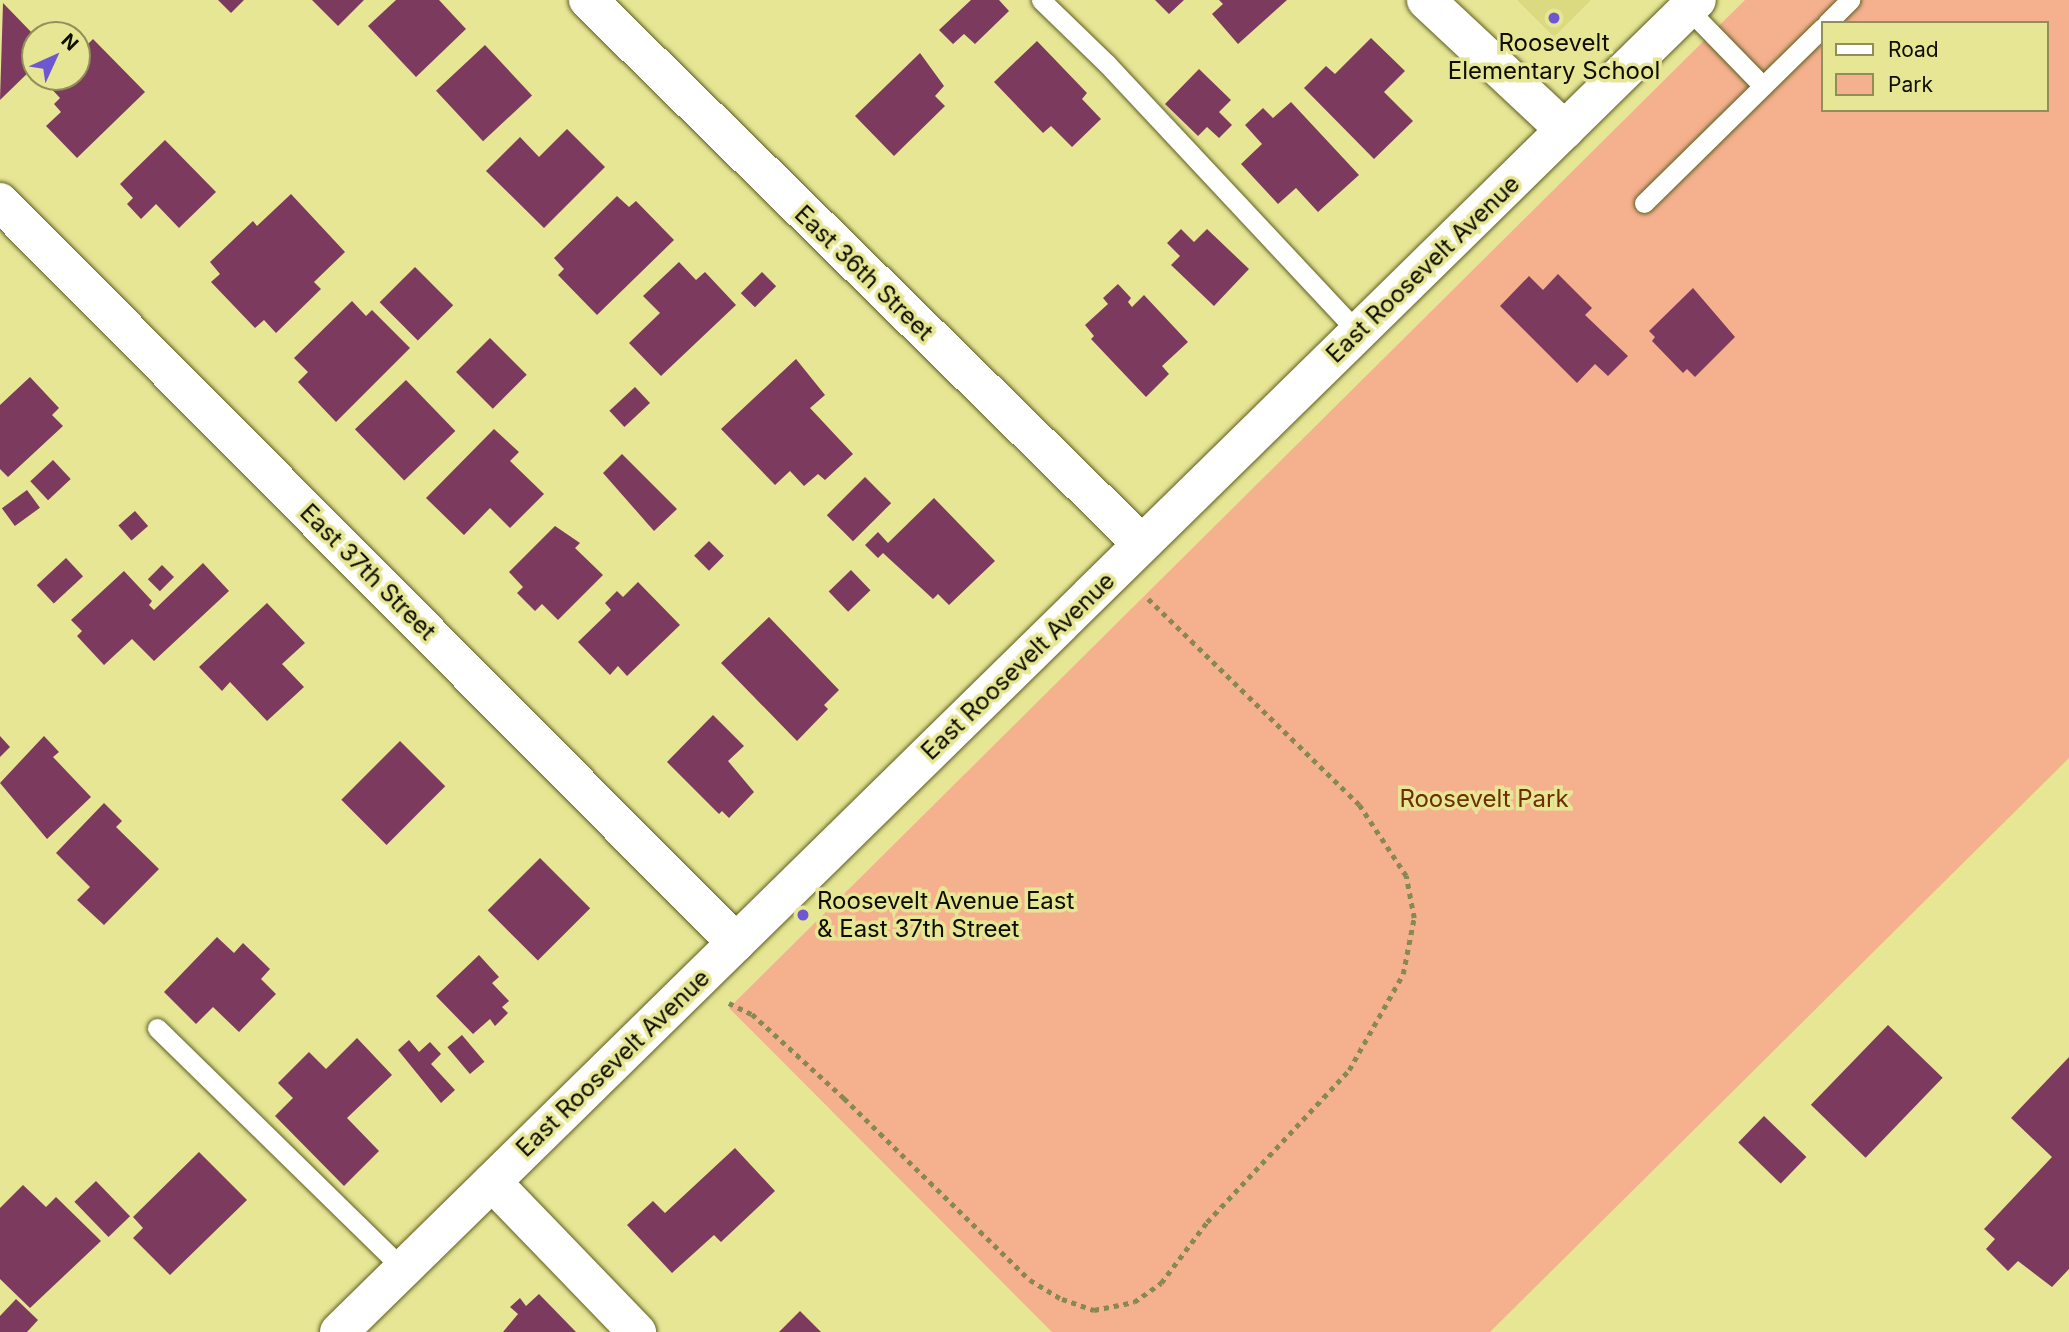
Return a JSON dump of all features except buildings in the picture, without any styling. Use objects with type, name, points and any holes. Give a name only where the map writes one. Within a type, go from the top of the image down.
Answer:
[{"type":"street","name":"East 36th Street","points":[[589,0],[1130,557]]},
{"type":"street","points":[[1426,0],[1564,130]]},
{"type":"street","name":"East Roosevelt Avenue","points":[[339,1332],[1692,4]]},
{"type":"street","name":"East 37th Street","points":[[0,202],[736,943]]},
{"type":"street","points":[[492,1182],[638,1332]]},
{"type":"lane","points":[[1041,0],[1107,64],[1358,332]]},
{"type":"lane","points":[[1829,21],[1850,0]]},
{"type":"lane","points":[[1692,4],[1763,86]]},
{"type":"lane","points":[[1644,203],[1820,30]]},
{"type":"lane","points":[[157,1028],[403,1269]]},
{"type":"path","points":[[693,985],[752,1014],[1030,1280],[1062,1299],[1094,1310],[1134,1303],[1161,1283],[1207,1222],[1349,1069],[1379,1023],[1402,974],[1414,918],[1406,876],[1359,805],[1130,557]]},
{"type":"shaded area","name":"Roosevelt Elementary School","points":[[1517,0],[1591,0],[1554,37]]},
{"type":"green space","name":"Roosevelt Park","points":[[1745,0],[2069,0],[2069,758],[1490,1332],[1052,1332],[729,1008]]},
{"type":"place","name":"Roosevelt Elementary School","points":[[1554,18]]},
{"type":"place","name":"Roosevelt Avenue East & East 37th Street","points":[[803,915]]}]
